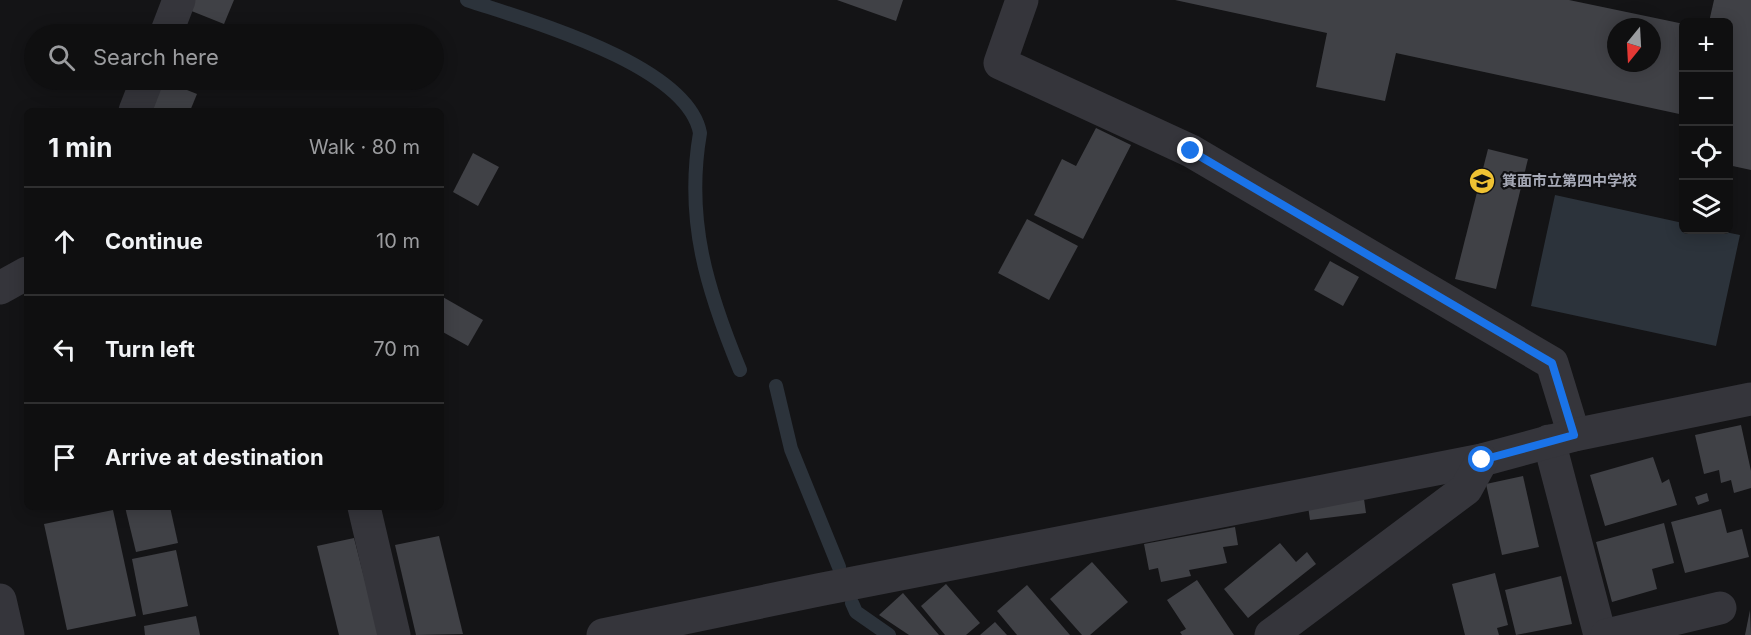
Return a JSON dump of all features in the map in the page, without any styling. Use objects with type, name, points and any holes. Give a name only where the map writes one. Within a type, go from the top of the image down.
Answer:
[{"type":"street","points":[[170,24],[179,0]]},
{"type":"street","points":[[1022,0],[1000,63],[1191,151],[1552,363],[1562,438],[1600,635]]},
{"type":"street","points":[[136,108],[143,90]]},
{"type":"street","points":[[0,288],[24,275]]},
{"type":"street","points":[[603,635],[818,590],[1482,460],[1562,438],[1751,399]]},
{"type":"street","points":[[1271,635],[1466,489],[1482,460]]},
{"type":"street","points":[[365,510],[394,635]]},
{"type":"street","points":[[0,600],[8,635]]},
{"type":"street","points":[[1607,635],[1720,608]]},
{"type":"shaded area","points":[[1555,195],[1679,222],[1679,234],[1740,235],[1716,346],[1531,306]]},
{"type":"building","points":[[193,0],[234,0],[224,24],[189,10]]},
{"type":"building","points":[[837,0],[903,0],[896,21]]},
{"type":"building","points":[[1175,0],[1569,0],[1655,18],[1607,18],[1607,72],[1661,72],[1661,19],[1679,23],[1679,114],[1396,53],[1385,101],[1316,87],[1327,33]]},
{"type":"building","points":[[1714,0],[1751,0],[1751,170],[1733,166],[1733,18],[1710,18]]},
{"type":"building","points":[[157,90],[187,90],[197,94],[191,108],[148,108]]},
{"type":"building","points":[[1096,128],[1131,145],[1083,239],[1034,215],[1062,159],[1076,166]]},
{"type":"building","points":[[1488,149],[1528,159],[1496,289],[1455,279]]},
{"type":"building","points":[[473,153],[499,167],[478,206],[453,192]]},
{"type":"building","points":[[1027,219],[1078,246],[1049,300],[998,273]]},
{"type":"building","points":[[1330,261],[1359,277],[1343,306],[1314,290]]},
{"type":"building","points":[[444,298],[483,320],[468,346],[444,333]]},
{"type":"building","points":[[1741,425],[1751,471],[1751,488],[1734,493],[1731,480],[1721,483],[1719,470],[1704,474],[1695,435]]},
{"type":"building","points":[[1653,457],[1662,483],[1669,479],[1677,505],[1605,526],[1590,475]]},
{"type":"building","points":[[1523,476],[1539,547],[1502,555],[1486,484]]},
{"type":"building","points":[[1707,493],[1709,501],[1698,505],[1695,497]]},
{"type":"building","points":[[1364,499],[1366,513],[1310,520],[1308,506]]},
{"type":"building","points":[[1721,509],[1727,533],[1742,529],[1749,557],[1685,573],[1671,522]]},
{"type":"building","points":[[113,510],[136,616],[67,630],[44,524]]},
{"type":"building","points":[[126,510],[171,510],[178,543],[136,552]]},
{"type":"building","points":[[1664,523],[1674,563],[1652,569],[1657,589],[1612,602],[1596,542]]},
{"type":"building","points":[[1235,527],[1238,545],[1223,547],[1227,563],[1189,570],[1191,576],[1161,582],[1158,568],[1149,570],[1144,544]]},
{"type":"building","points":[[439,536],[463,634],[416,635],[395,545]]},
{"type":"building","points":[[354,538],[379,635],[339,635],[317,546]]},
{"type":"building","points":[[1280,543],[1296,562],[1307,552],[1316,564],[1248,618],[1224,589]]},
{"type":"building","points":[[176,550],[188,606],[143,615],[132,559]]},
{"type":"building","points":[[1092,562],[1128,602],[1090,635],[1082,635],[1050,599]]},
{"type":"building","points":[[1495,573],[1508,625],[1497,628],[1499,635],[1465,635],[1452,584]]},
{"type":"building","points":[[1561,576],[1572,624],[1516,635],[1505,590]]},
{"type":"building","points":[[1197,580],[1234,635],[1182,635],[1180,632],[1186,629],[1167,600]]},
{"type":"building","points":[[946,584],[980,623],[966,635],[945,635],[921,606]]},
{"type":"building","points":[[1027,585],[1070,635],[1017,635],[997,611]]},
{"type":"building","points":[[903,593],[939,635],[909,635],[879,615]]},
{"type":"building","points":[[1750,610],[1751,635],[1745,635]]},
{"type":"building","points":[[196,616],[200,635],[145,635],[144,626]]},
{"type":"building","points":[[995,622],[1007,635],[980,635]]},
{"type":"waterway","points":[[467,0],[601,48],[636,66],[666,86],[689,108],[700,133],[695,195],[702,254],[718,311],[740,370]]},
{"type":"waterway","points":[[776,386],[791,449],[839,567]]},
{"type":"waterway","points":[[852,603],[856,612],[889,635]]},
{"type":"place","name":"箕面市立第四中学校","points":[[1482,181]]},
{"type":"route","points":[[1191,151],[1552,363],[1574,435],[1482,460]]}]
